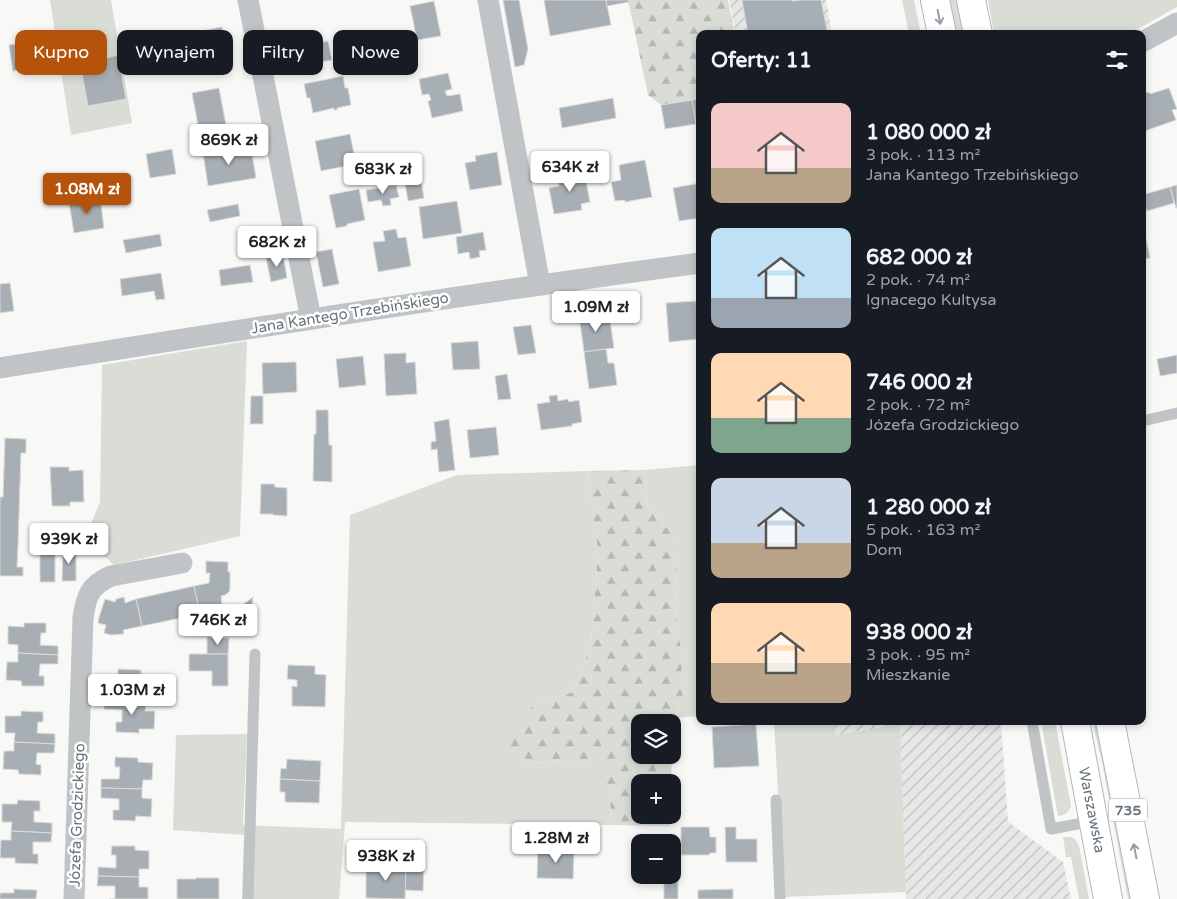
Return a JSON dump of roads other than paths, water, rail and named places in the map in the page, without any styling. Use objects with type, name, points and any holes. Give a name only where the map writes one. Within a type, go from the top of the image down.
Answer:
[{"type":"main road","points":[[935,0],[941,30]]},
{"type":"main road","points":[[971,0],[977,30]]},
{"type":"main road","name":"Warszawska","points":[[1075,725],[1108,899]]},
{"type":"main road","name":"735","points":[[1111,725],[1145,899]]},
{"type":"street","points":[[248,0],[312,319]]},
{"type":"street","points":[[488,0],[540,285]]},
{"type":"street","points":[[1146,40],[1177,23]]},
{"type":"street","name":"Jana Kantego Trzebińskiego","points":[[0,368],[312,319],[696,264]]},
{"type":"street","name":"Józefa Grodzickiego","points":[[74,899],[85,602],[91,589],[111,576],[182,563]]},
{"type":"lane","points":[[1146,420],[1177,413]]},
{"type":"lane","points":[[248,899],[255,654]]},
{"type":"lane","points":[[1033,725],[1051,829],[1094,821]]},
{"type":"lane","points":[[776,800],[780,899]]}]
